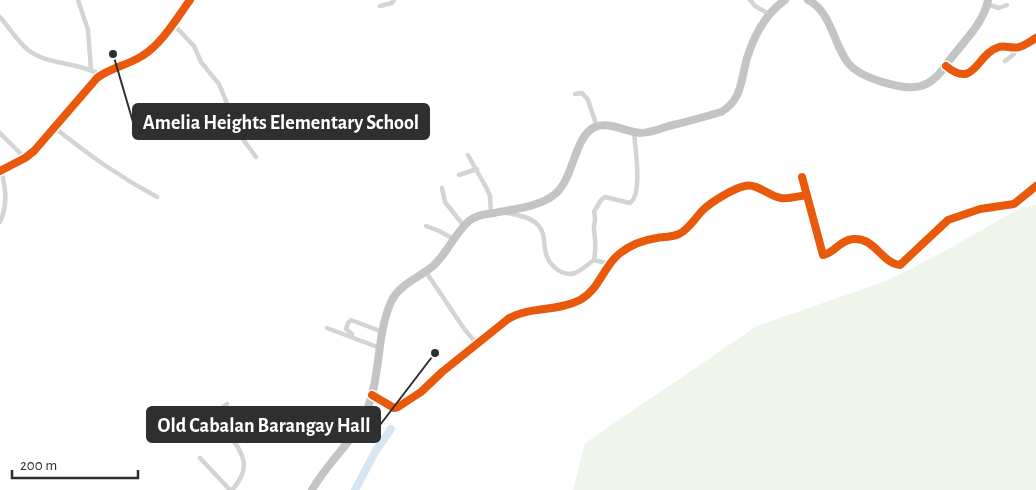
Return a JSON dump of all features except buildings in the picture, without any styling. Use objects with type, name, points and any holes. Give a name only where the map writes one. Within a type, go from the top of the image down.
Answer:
[{"type":"highway","points":[[312,490],[324,469],[357,430],[364,416],[372,395],[383,332],[394,296],[440,259],[464,226],[477,216],[538,203],[554,196],[564,185],[585,136],[590,130],[597,127],[610,126],[634,132],[649,132],[721,112],[732,105],[740,88],[748,56],[762,23],[773,8],[785,0]]},
{"type":"highway","points":[[808,0],[814,3],[823,14],[841,51],[850,64],[864,75],[890,83],[914,87],[922,86],[932,81],[946,66],[976,26],[988,2]]},
{"type":"street","points":[[78,0],[88,30],[91,70]]},
{"type":"street","points":[[0,222],[5,211],[5,185],[0,171],[34,151],[101,75],[152,50],[190,0]]},
{"type":"street","points":[[380,6],[394,0]]},
{"type":"street","points":[[750,0],[755,6],[768,14]]},
{"type":"street","points":[[988,2],[999,8],[1008,4]]},
{"type":"street","points":[[0,17],[26,49],[101,75]]},
{"type":"street","points":[[173,24],[194,46],[200,62],[219,84],[234,127],[256,157]]},
{"type":"street","points":[[946,66],[956,74],[965,74],[973,70],[989,53],[998,47],[1019,47],[1036,38]]},
{"type":"street","points":[[1005,61],[1014,54],[1010,47]]},
{"type":"street","points":[[575,94],[582,93],[588,100],[597,127]]},
{"type":"street","points":[[55,128],[98,162],[156,197]]},
{"type":"street","points":[[468,155],[490,196],[495,212],[524,216],[538,225],[543,236],[546,254],[551,264],[560,272],[574,273],[594,260],[596,218],[594,212],[596,207],[605,198],[630,203],[635,198],[638,179],[634,132]]},
{"type":"street","points":[[0,133],[25,158]]},
{"type":"street","points":[[459,175],[477,169]]},
{"type":"street","points":[[802,177],[820,247],[824,255],[850,239],[856,238],[871,244],[891,262],[900,265],[948,220],[980,209],[1014,204],[1036,186]]},
{"type":"street","points":[[372,395],[394,408],[398,407],[421,392],[442,372],[518,312],[568,304],[580,300],[597,284],[618,255],[635,244],[678,235],[707,207],[744,186],[754,186],[770,195],[781,198],[807,195]]},
{"type":"street","points":[[442,188],[445,202],[464,226]]},
{"type":"street","points":[[426,226],[439,230],[454,239]]},
{"type":"street","points":[[594,260],[610,264]]},
{"type":"street","points":[[426,272],[465,330],[477,344]]},
{"type":"street","points":[[352,334],[346,329],[351,320],[383,332]]},
{"type":"street","points":[[327,328],[380,348]]},
{"type":"street","points":[[200,458],[231,490],[240,481],[245,465],[238,447],[228,436],[218,413],[227,404]]},
{"type":"shaded area","points":[[1036,205],[1036,490],[573,490],[585,443],[757,326],[886,281],[943,252],[1020,208]]},
{"type":"waterway","points":[[355,490],[375,452],[391,429]]},
{"type":"cycle path","points":[[0,171],[34,151],[97,78],[137,59],[156,45],[190,0]]},
{"type":"cycle path","points":[[946,66],[963,74],[975,68],[985,56],[999,47],[1014,48],[1036,38]]},
{"type":"cycle path","points":[[802,177],[823,255],[848,240],[861,239],[873,246],[888,260],[900,265],[948,220],[980,209],[1014,204],[1036,186]]},
{"type":"cycle path","points":[[372,395],[394,408],[398,407],[421,392],[442,372],[508,319],[525,312],[562,306],[580,300],[592,290],[609,265],[623,251],[642,242],[683,232],[707,207],[735,189],[754,186],[781,198],[807,195]]},
{"type":"place","name":"Amelia Heights Elementary School","points":[[113,54]]},
{"type":"place","name":"Old Cabalan Barangay Hall","points":[[435,353]]}]
